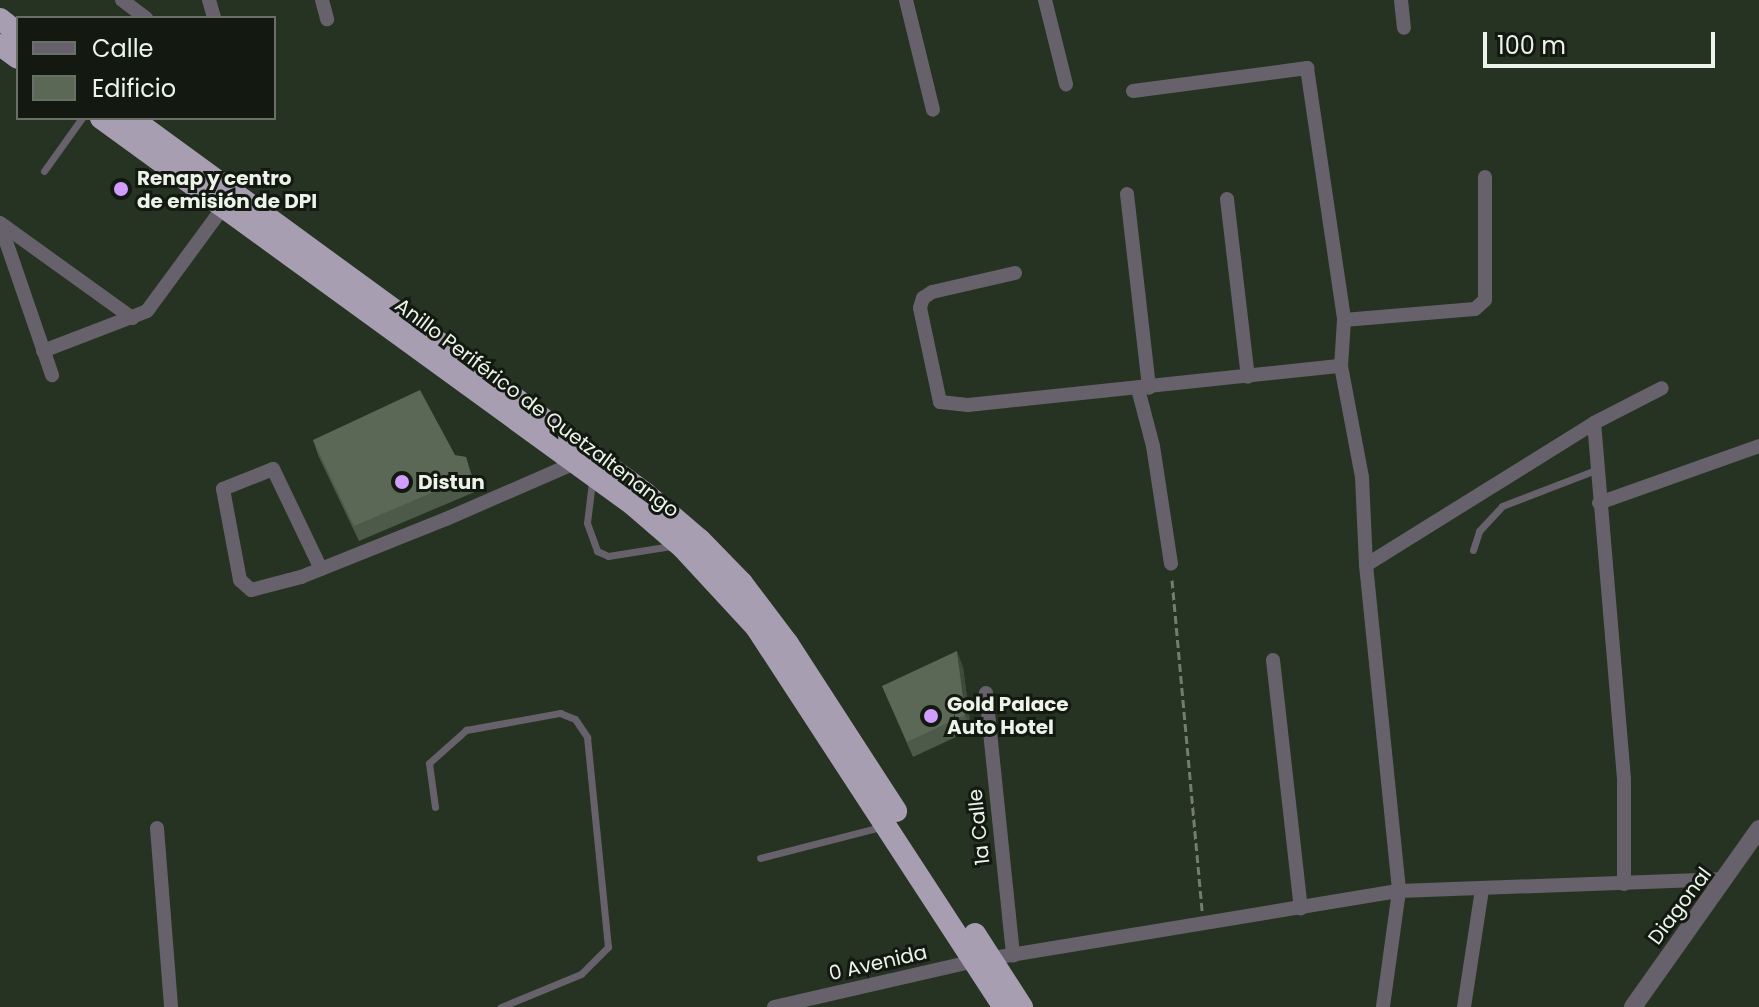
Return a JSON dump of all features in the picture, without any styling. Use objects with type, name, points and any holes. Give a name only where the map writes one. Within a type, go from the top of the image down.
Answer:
[{"type":"highway","points":[[0,19],[16,31]]},
{"type":"highway","name":"Anillo Periférico de Quetzaltenango","points":[[104,120],[222,209],[584,469],[679,544],[756,627],[887,826],[993,959],[1004,1007]]},
{"type":"highway","name":"Anillo Periférico de Quetzaltenango","points":[[134,120],[645,493],[700,540],[742,583],[788,644],[1022,1007]]},
{"type":"street","points":[[122,0],[143,16]]},
{"type":"street","points":[[322,0],[327,19]]},
{"type":"street","points":[[906,0],[933,110]]},
{"type":"street","points":[[1045,0],[1066,84]]},
{"type":"street","points":[[1401,0],[1404,28]]},
{"type":"street","points":[[1133,91],[1307,68],[1344,320],[1341,366],[1362,477],[1366,565],[1399,891],[1383,1007]]},
{"type":"street","points":[[1344,320],[1475,309],[1485,300],[1485,177]]},
{"type":"street","points":[[1127,194],[1144,388],[1171,564]]},
{"type":"street","points":[[1227,199],[1248,377]]},
{"type":"street","points":[[43,351],[147,311],[222,209]]},
{"type":"street","points":[[0,223],[132,318]]},
{"type":"street","points":[[0,223],[52,375]]},
{"type":"street","points":[[1015,273],[923,298],[920,308],[940,402],[968,405],[1341,366]]},
{"type":"street","points":[[1366,565],[1594,423],[1662,388]]},
{"type":"street","points":[[1594,423],[1624,779],[1624,884]]},
{"type":"street","points":[[1599,503],[1759,446]]},
{"type":"street","points":[[321,569],[273,469],[223,489],[240,580],[251,590],[321,569],[584,469]]},
{"type":"street","points":[[1273,660],[1301,908]]},
{"type":"street","name":"1a Calle","points":[[986,693],[993,959]]},
{"type":"street","points":[[157,828],[171,1007]]},
{"type":"street","name":"Diagonal","points":[[1633,1007],[1729,877],[1759,829]]},
{"type":"street","name":"0 Avenida","points":[[774,1007],[993,959],[1399,891],[1710,883],[1729,877]]},
{"type":"street","points":[[1464,1007],[1482,890]]},
{"type":"lane","points":[[44,171],[81,120]]},
{"type":"lane","points":[[584,469],[587,523],[597,551],[608,556],[679,544]]},
{"type":"lane","points":[[1473,550],[1479,531],[1502,506],[1596,470]]},
{"type":"lane","points":[[435,807],[429,763],[466,730],[560,713],[575,719],[587,737],[608,947],[581,974],[501,1007]]},
{"type":"lane","points":[[760,858],[887,826]]},
{"type":"path","points":[[1171,564],[1203,924]]},
{"type":"building","name":"Distun","points":[[420,390],[455,455],[466,457],[471,476],[354,526],[313,440]]},
{"type":"building","name":"Gold Palace Auto Hotel","points":[[957,651],[965,715],[907,742],[882,686]]},
{"type":"place","name":"Renap y centro de emisión de DPI","points":[[121,189]]},
{"type":"place","name":"Distun","points":[[402,482]]},
{"type":"place","name":"Gold Palace Auto Hotel","points":[[931,716]]}]
